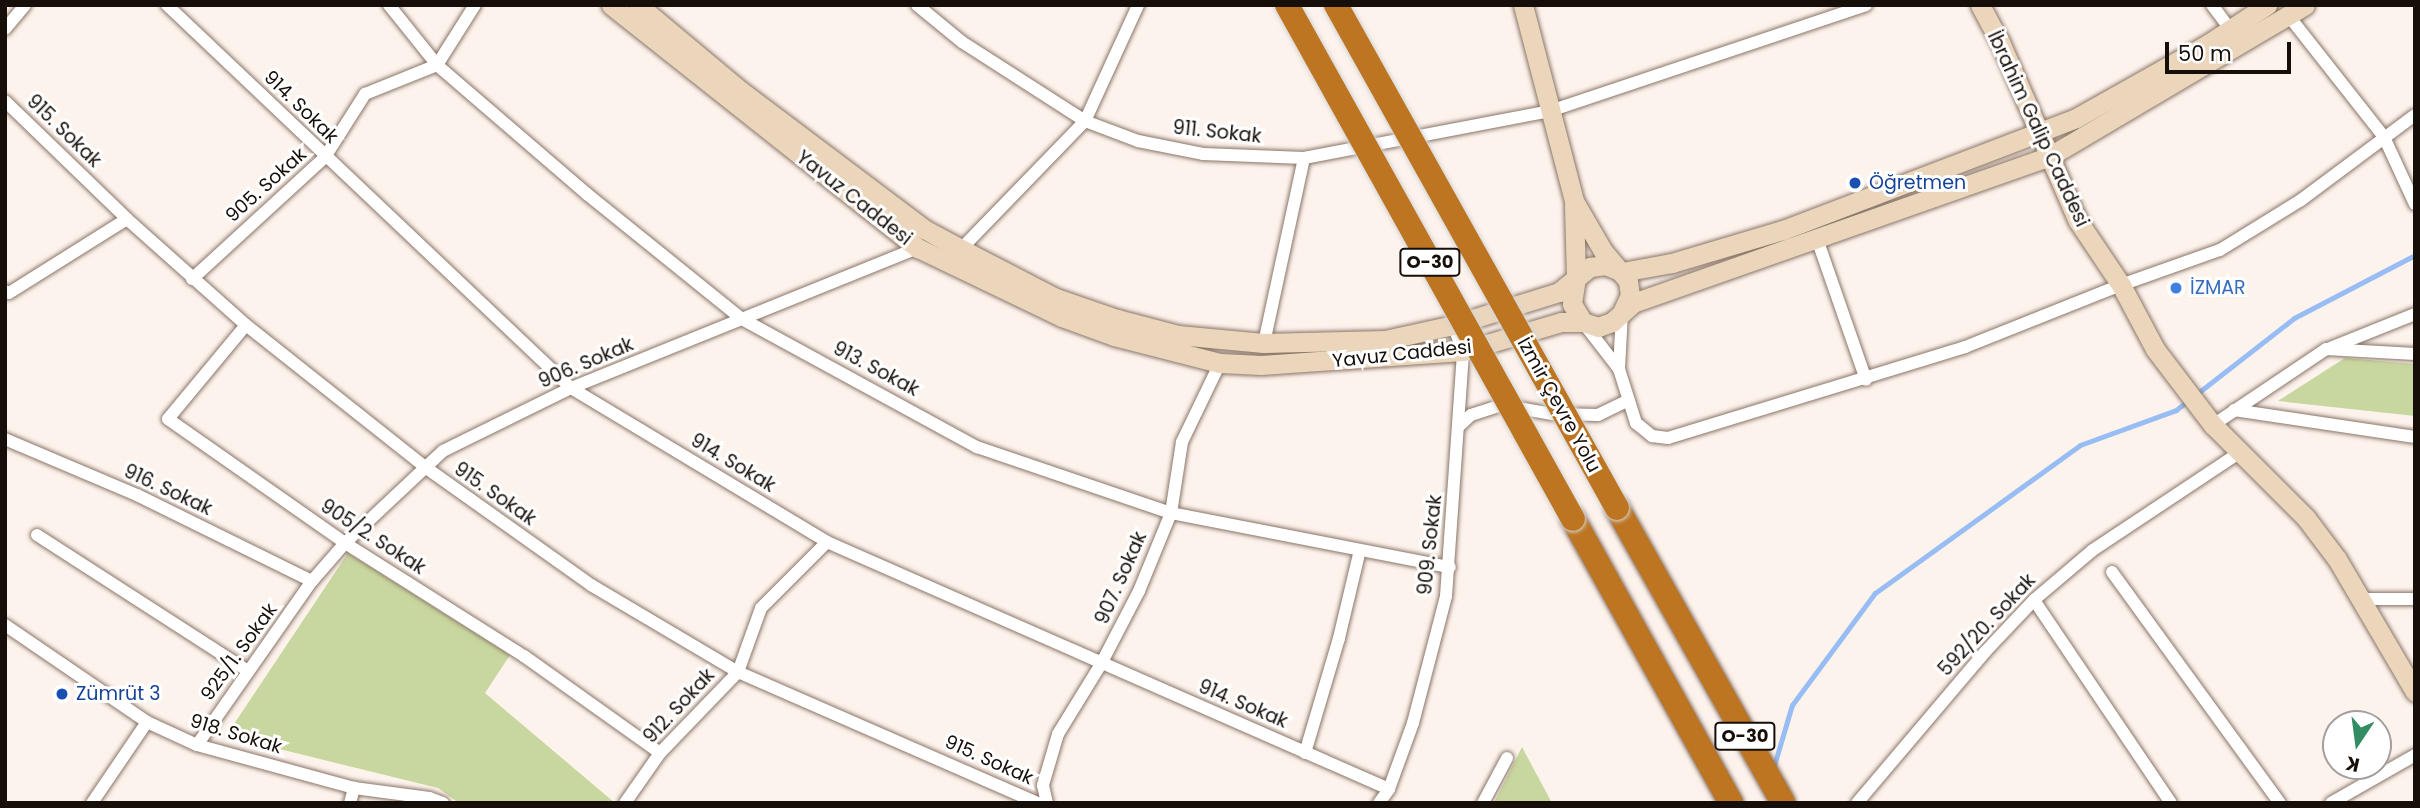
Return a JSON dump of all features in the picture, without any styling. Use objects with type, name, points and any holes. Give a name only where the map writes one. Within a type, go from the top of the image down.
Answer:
[{"type":"highway","name":"O-30","points":[[1287,5],[1731,803]]},
{"type":"highway","name":"İzmir Çevre Yolu","points":[[1336,5],[1783,803]]},
{"type":"main road","name":"Yavuz Caddesi","points":[[611,5],[918,248],[1062,317],[1114,336],[1220,363],[1261,365],[1463,351],[1561,323],[1583,321],[1598,327],[1612,322],[1633,303],[2050,156],[2296,10]]},
{"type":"main road","name":"Yavuz Caddesi","points":[[638,5],[762,107],[924,229],[961,249],[1056,298],[1117,319],[1178,335],[1264,343],[1385,340],[1453,325],[1559,292],[1590,267],[1606,265],[1622,272],[1672,263],[1783,230],[2076,118],[2267,5]]},
{"type":"main road","points":[[1523,5],[1573,201],[1576,278],[1572,303],[1583,321]]},
{"type":"main road","name":"İbrahim Galip Caddesi","points":[[1980,5],[2040,132],[2078,221],[2120,285],[2164,362],[2213,425],[2306,518],[2361,599],[2415,692]]},
{"type":"main road","points":[[1573,201],[1603,251],[1628,281],[1630,295],[1622,312]]},
{"type":"street","points":[[5,29],[25,5]]},
{"type":"street","name":"914. Sokak","points":[[167,5],[570,388],[827,542],[1388,789]]},
{"type":"street","name":"913. Sokak","points":[[389,5],[437,65],[587,194],[742,319],[978,447],[1171,513],[1450,567]]},
{"type":"street","points":[[437,65],[475,5]]},
{"type":"street","name":"911. Sokak","points":[[916,5],[962,42],[1085,121],[1138,141],[1203,154],[1304,158],[1550,111],[1866,5]]},
{"type":"street","points":[[961,249],[1085,121],[1138,5]]},
{"type":"street","points":[[2212,5],[2230,29]]},
{"type":"street","points":[[2296,10],[2384,137],[2415,204]]},
{"type":"street","name":"905. Sokak","points":[[192,279],[325,157],[365,94],[437,65]]},
{"type":"street","name":"915. Sokak","points":[[5,101],[127,219],[246,325],[425,467],[590,585],[738,672],[1038,803]]},
{"type":"street","points":[[1583,321],[1619,369],[1636,423],[1652,436],[1668,438],[1867,380],[1965,347],[2120,285],[2220,250],[2301,200],[2415,115]]},
{"type":"street","points":[[1264,343],[1304,158]]},
{"type":"street","points":[[5,290],[9,293],[127,219]]},
{"type":"street","points":[[1817,239],[1867,380]]},
{"type":"street","name":"906. Sokak","points":[[312,581],[345,543],[443,451],[570,388],[918,248]]},
{"type":"street","points":[[1619,369],[1622,312]]},
{"type":"street","points":[[2213,425],[2326,349],[2415,314]]},
{"type":"street","name":"905/2. Sokak","points":[[246,325],[168,419],[345,543],[524,656],[660,753]]},
{"type":"street","name":"909. Sokak","points":[[1379,803],[1388,789],[1413,723],[1450,567],[1463,351],[1453,325]]},
{"type":"street","points":[[2326,349],[2415,354]]},
{"type":"street","name":"907. Sokak","points":[[1046,803],[1043,785],[1058,734],[1101,664],[1139,591],[1171,513],[1182,442],[1220,363]]},
{"type":"street","points":[[1459,426],[1471,415],[1501,405],[1552,414],[1598,415],[1629,400]]},
{"type":"street","points":[[2234,410],[2415,436]]},
{"type":"street","name":"916. Sokak","points":[[5,439],[136,495],[312,581]]},
{"type":"street","name":"592/20. Sokak","points":[[1857,803],[1985,652],[2034,600],[2093,550],[2239,453]]},
{"type":"street","points":[[37,535],[248,671]]},
{"type":"street","name":"912. Sokak","points":[[627,799],[660,753],[738,672],[761,608],[827,542]]},
{"type":"street","points":[[1305,752],[1339,638],[1360,550]]},
{"type":"street","points":[[2112,572],[2280,803]]},
{"type":"street","name":"925/1. Sokak","points":[[197,745],[312,581]]},
{"type":"street","points":[[2361,599],[2415,599]]},
{"type":"street","points":[[2034,600],[2171,803]]},
{"type":"street","name":"918. Sokak","points":[[5,625],[148,722],[197,745],[354,788],[429,798],[443,803]]},
{"type":"street","points":[[92,803],[148,722]]},
{"type":"street","points":[[2331,803],[2415,755]]},
{"type":"street","points":[[1483,803],[1507,758]]},
{"type":"street","points":[[349,803],[354,788]]},
{"type":"green space","points":[[2345,358],[2415,364],[2415,416],[2278,401]]},
{"type":"green space","points":[[348,553],[510,655],[485,693],[615,803],[459,803],[438,788],[226,736]]},
{"type":"green space","points":[[1522,747],[1552,803],[1494,803]]},
{"type":"waterway","points":[[1773,769],[1792,705],[1875,593],[2080,445],[2176,410],[2294,318],[2415,255]]},
{"type":"place","name":"Öğretmen","points":[[1855,183]]},
{"type":"place","name":"İZMAR","points":[[2176,288]]},
{"type":"place","name":"Zümrüt 3","points":[[62,694]]}]
